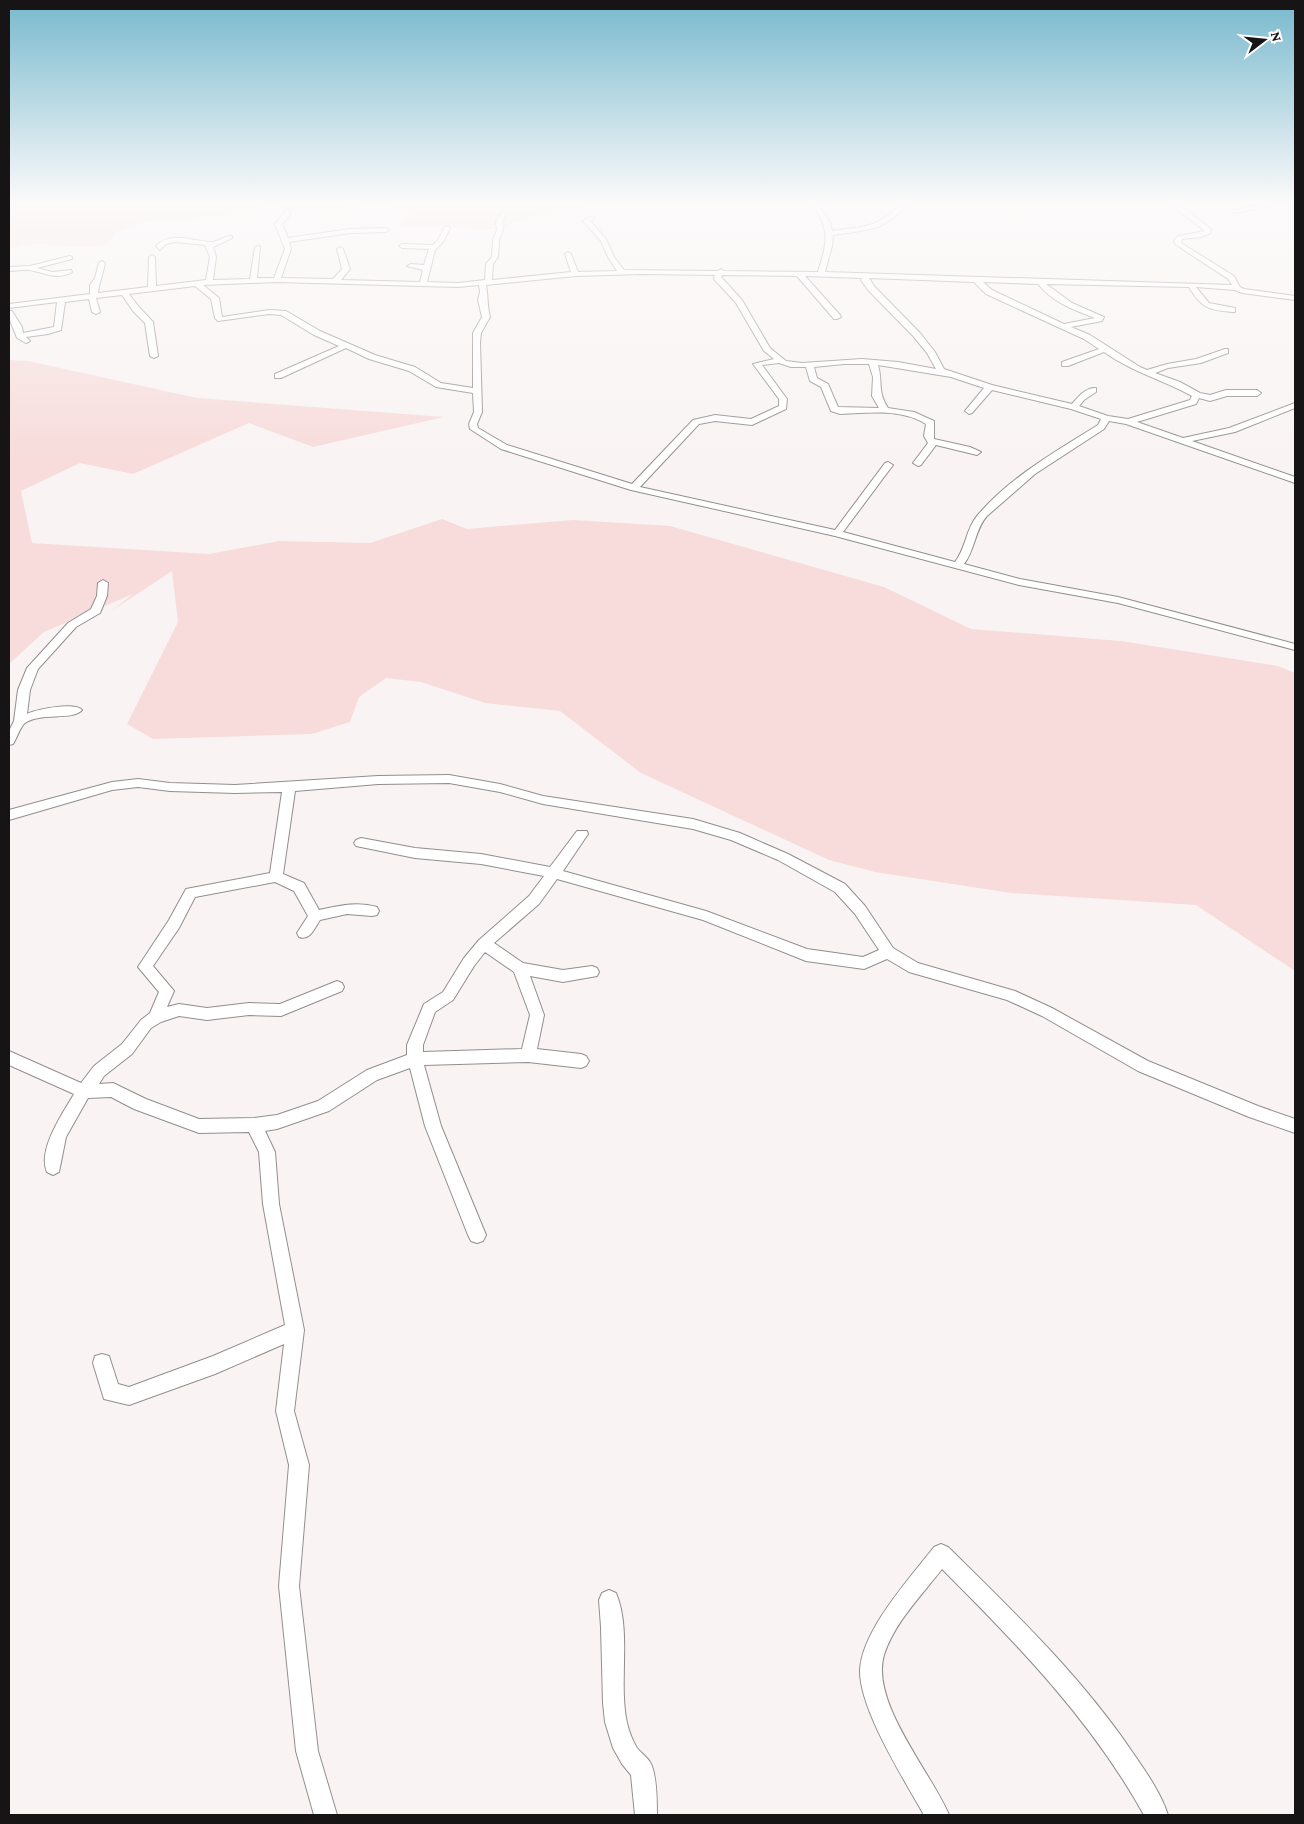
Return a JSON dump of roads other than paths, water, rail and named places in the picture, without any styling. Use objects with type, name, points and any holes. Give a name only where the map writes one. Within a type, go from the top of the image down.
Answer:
[{"type":"street","points":[[95,289],[93,296],[96,312]]},
{"type":"street","points":[[9,306],[151,289]]},
{"type":"street","points":[[204,289],[215,298],[219,318],[221,319],[268,312],[283,313],[317,333],[372,357],[412,369],[439,385],[477,391]]},
{"type":"street","points":[[484,289],[482,300],[486,317],[477,333],[476,342],[478,412],[473,424],[474,429],[504,447],[634,488],[837,534],[1019,582],[1128,602],[1248,632],[1295,647]]},
{"type":"street","points":[[727,289],[738,302],[767,349],[785,364],[810,364],[830,361],[874,362],[949,375],[989,387],[1074,407],[1106,418],[1128,422],[1295,480]]},
{"type":"street","points":[[811,289],[837,317]]},
{"type":"street","points":[[872,289],[917,335],[931,352],[941,371],[949,375]]},
{"type":"street","points":[[986,289],[1087,337],[1122,361],[1146,373],[1177,384],[1197,395],[1210,398],[1226,393],[1257,393]]},
{"type":"street","points":[[1046,289],[1069,305],[1100,317],[1099,319],[1063,326]]},
{"type":"street","points":[[1193,289],[1205,306],[1232,310]]},
{"type":"street","points":[[1239,289],[1295,298]]},
{"type":"street","points":[[125,293],[136,309],[149,322],[154,356]]},
{"type":"street","points":[[20,336],[48,332],[58,328],[59,308],[62,300]]},
{"type":"street","points":[[9,313],[18,327],[20,336],[29,345]]},
{"type":"street","points":[[278,376],[347,345]]},
{"type":"street","points":[[1065,364],[1106,349]]},
{"type":"street","points":[[1146,373],[1167,366],[1198,361],[1225,351]]},
{"type":"street","points":[[634,488],[696,422],[715,418],[752,422],[783,407],[782,399],[757,364],[780,360]]},
{"type":"street","points":[[874,362],[877,378],[876,396],[885,410]]},
{"type":"street","points":[[810,364],[812,378],[815,383],[825,386],[834,409],[840,411],[885,410],[925,418],[931,423],[928,436],[930,441],[977,452]]},
{"type":"street","points":[[969,411],[986,393],[989,387]]},
{"type":"street","points":[[1074,407],[1093,390]]},
{"type":"street","points":[[1128,422],[1193,402],[1197,395]]},
{"type":"street","points":[[1181,441],[1232,430],[1295,405]]},
{"type":"street","points":[[957,566],[963,560],[972,542],[978,520],[1023,478],[1072,444],[1101,427],[1106,418]]},
{"type":"street","points":[[918,464],[934,442]]},
{"type":"street","points":[[837,534],[888,465]]},
{"type":"street","points":[[9,741],[20,721],[24,690],[33,668],[72,625],[96,611],[102,596],[103,582]]},
{"type":"street","points":[[20,721],[39,713],[76,710]]},
{"type":"street","points":[[9,815],[112,786],[138,783],[170,787],[226,789],[289,787],[378,780],[449,779],[500,788],[543,800],[693,824],[735,836],[783,857],[840,888],[860,910],[888,952],[914,968],[1010,994],[1143,1066],[1255,1112],[1295,1126]]},
{"type":"street","points":[[276,877],[289,787]]},
{"type":"street","points":[[476,1236],[433,1126],[415,1058],[415,1045],[430,1008],[448,996],[469,962],[484,944],[534,900],[582,834]]},
{"type":"street","points":[[360,842],[415,853],[481,859],[552,873],[706,916],[806,955],[864,963],[888,952]]},
{"type":"street","points":[[156,1017],[167,991],[145,967],[174,924],[191,893],[276,877],[298,887],[315,916]]},
{"type":"street","points":[[304,933],[315,916],[346,908],[372,911]]},
{"type":"street","points":[[484,944],[520,968],[563,976],[592,972]]},
{"type":"street","points":[[520,968],[537,1015],[528,1056]]},
{"type":"street","points":[[53,1166],[58,1135],[84,1092],[100,1071],[127,1049],[146,1024],[156,1017],[179,1010],[207,1014],[249,1009],[281,1010],[337,987]]},
{"type":"street","points":[[9,1058],[84,1092],[113,1090],[140,1104],[199,1126],[277,1122],[323,1106],[372,1075],[415,1058],[528,1056],[581,1061]]},
{"type":"street","points":[[254,1124],[267,1152],[271,1204],[295,1330],[285,1411],[299,1465],[289,1586],[307,1751],[326,1815]]},
{"type":"street","points":[[102,1363],[110,1392],[129,1396],[215,1365],[295,1330]]},
{"type":"street","points":[[937,1815],[876,1703],[871,1670],[878,1642],[898,1611],[941,1554],[1036,1650],[1081,1701],[1139,1780],[1157,1815]]},
{"type":"street","points":[[608,1600],[612,1627],[612,1702],[620,1733],[632,1762],[642,1770],[646,1815]]}]
